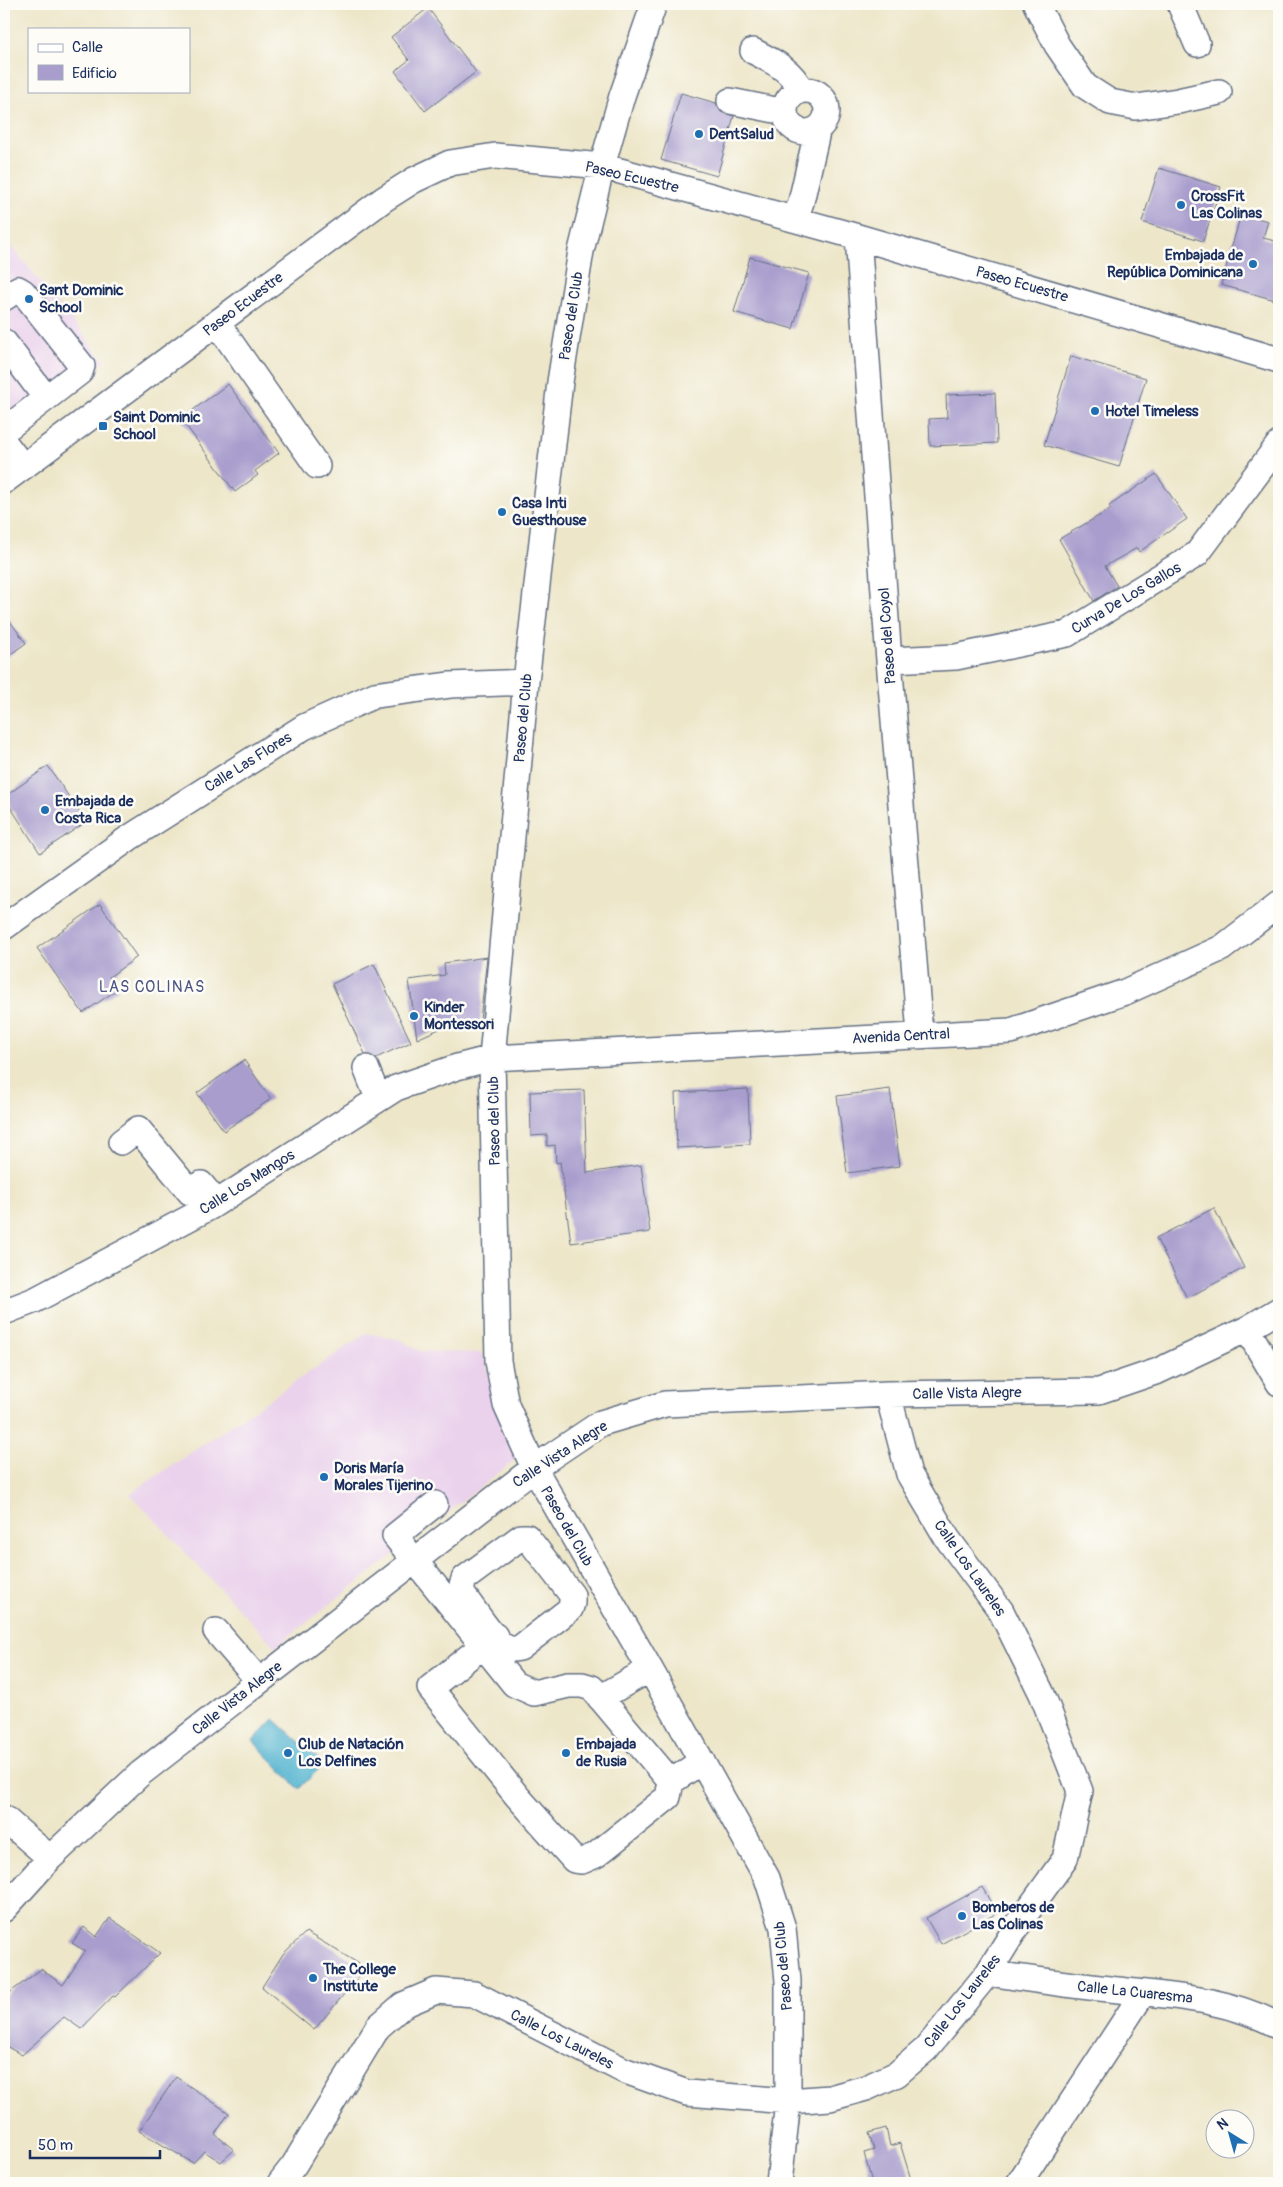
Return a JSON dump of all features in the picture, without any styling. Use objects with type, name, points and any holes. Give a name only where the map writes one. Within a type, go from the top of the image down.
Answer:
[{"type":"street","points":[[1036,4],[1057,44],[1085,86],[1110,102],[1136,107],[1178,101],[1218,92]]},
{"type":"street","points":[[1180,4],[1197,44]]},
{"type":"street","name":"Paseo del Club","points":[[650,5],[602,166],[582,251],[560,382],[526,682],[492,1058],[498,1360],[506,1404],[534,1468],[650,1669],[767,1878],[783,1928],[788,1981],[788,2101],[778,2183]]},
{"type":"street","points":[[753,51],[780,65],[795,79],[800,90]]},
{"type":"street","points":[[795,219],[801,202],[818,128],[826,116],[825,102],[815,91],[800,90],[789,98],[785,112],[791,126],[797,130],[811,131],[818,128]]},
{"type":"street","points":[[730,101],[785,112]]},
{"type":"street","name":"Paseo Ecuestre","points":[[4,482],[384,199],[414,180],[450,163],[495,156],[602,166],[858,236],[1279,360]]},
{"type":"street","name":"Paseo del Coyol","points":[[858,236],[889,660],[920,1034]]},
{"type":"street","points":[[4,298],[18,289],[23,292],[82,366],[80,372],[6,429],[30,462]]},
{"type":"street","points":[[217,323],[317,466]]},
{"type":"street","points":[[4,342],[46,398]]},
{"type":"street","name":"Curva De Los Gallos","points":[[889,660],[956,657],[1068,634],[1197,554],[1279,444]]},
{"type":"street","name":"Calle Las Flores","points":[[4,927],[128,838],[304,727],[375,696],[450,685],[526,682]]},
{"type":"street","name":"Avenida Central","points":[[492,1058],[920,1034],[1010,1031],[1125,992],[1222,948],[1279,904]]},
{"type":"street","name":"Calle Los Mangos","points":[[4,1312],[35,1300],[216,1202],[378,1098],[420,1079],[492,1058]]},
{"type":"street","points":[[366,1068],[378,1098]]},
{"type":"street","points":[[121,1142],[138,1130],[190,1192],[201,1184],[216,1202]]},
{"type":"street","name":"Calle Vista Alegre","points":[[4,1909],[50,1858],[141,1773],[534,1468],[601,1423],[665,1404],[888,1394],[1099,1391],[1158,1371],[1247,1329],[1279,1310]]},
{"type":"street","points":[[1247,1329],[1279,1383]]},
{"type":"street","name":"Calle Los Laureles","points":[[280,2183],[378,2028],[403,2005],[436,1992],[474,1994],[623,2070],[687,2093],[788,2101],[830,2098],[866,2088],[897,2074],[926,2049],[988,1973],[1019,1923],[1065,1859],[1080,1791],[1042,1694],[1002,1611],[947,1538],[909,1474],[888,1394]]},
{"type":"street","points":[[435,1504],[395,1536],[414,1560],[489,1640],[510,1650],[520,1648],[570,1609],[572,1594],[527,1538],[516,1539],[464,1579],[462,1594],[489,1640],[514,1684],[534,1693],[568,1685],[582,1685],[592,1688],[671,1782]]},
{"type":"street","points":[[216,1631],[259,1681]]},
{"type":"street","points":[[489,1640],[430,1688],[517,1796],[574,1860],[582,1861],[596,1855],[668,1797],[671,1782],[702,1761]]},
{"type":"street","points":[[600,1698],[650,1669]]},
{"type":"street","points":[[4,1818],[50,1858]]},
{"type":"street","name":"Calle La Cuaresma","points":[[988,1973],[1194,1998],[1255,2013],[1279,2026]]},
{"type":"street","points":[[1019,2183],[1143,1993]]},
{"type":"shaded area","name":"Sant Dominic School","points":[[4,237],[105,361],[4,443]]},
{"type":"shaded area","name":"Doris María Morales Tijerino","points":[[367,1333],[401,1340],[419,1351],[482,1353],[515,1460],[275,1647],[130,1494]]},
{"type":"water","name":"Club de Natación Los Delfines","points":[[274,1719],[324,1764],[299,1789],[253,1741]]},
{"type":"building","points":[[428,8],[476,72],[425,111],[395,71],[409,60],[391,37]]},
{"type":"building","name":"DentSalud","points":[[681,93],[716,103],[721,112],[734,116],[717,176],[661,160]]},
{"type":"building","name":"CrossFit Las Colinas","points":[[1159,168],[1221,187],[1203,241],[1142,222]]},
{"type":"building","name":"Embajada de República Dominicana","points":[[1241,214],[1268,221],[1263,238],[1279,242],[1279,301],[1221,285]]},
{"type":"building","points":[[750,257],[809,273],[793,329],[734,312]]},
{"type":"building","name":"Hotel Timeless","points":[[1071,356],[1146,378],[1119,467],[1044,445]]},
{"type":"building","points":[[228,384],[279,453],[255,471],[258,475],[235,492],[181,419]]},
{"type":"building","points":[[995,393],[997,443],[930,446],[929,419],[947,418],[946,395]]},
{"type":"building","points":[[1156,474],[1187,519],[1139,552],[1137,548],[1105,566],[1117,586],[1094,601],[1059,539],[1111,509],[1109,506]]},
{"type":"building","points":[[4,613],[26,643],[4,659]]},
{"type":"building","name":"Embajada de Costa Rica","points":[[48,766],[86,822],[40,853],[4,797]]},
{"type":"building","points":[[100,904],[137,957],[109,977],[118,989],[83,1013],[37,948]]},
{"type":"building","points":[[487,957],[479,1029],[448,1025],[417,1039],[409,980],[445,975],[444,963]]},
{"type":"building","points":[[374,964],[411,1042],[376,1058],[365,1054],[332,984]]},
{"type":"building","points":[[244,1060],[271,1099],[224,1131],[197,1093]]},
{"type":"building","points":[[748,1089],[750,1144],[677,1148],[675,1093]]},
{"type":"building","points":[[890,1089],[900,1166],[847,1173],[837,1096]]},
{"type":"building","points":[[584,1090],[587,1173],[641,1165],[650,1232],[571,1243],[560,1162],[556,1163],[555,1145],[547,1146],[547,1135],[531,1136],[530,1092]]},
{"type":"building","points":[[1214,1208],[1244,1268],[1187,1298],[1156,1238]]},
{"type":"building","name":"Bomberos de Las Colinas","points":[[982,1887],[997,1913],[941,1944],[926,1918]]},
{"type":"building","points":[[110,1918],[160,1953],[115,1997],[113,1996],[81,2029],[64,2017],[22,2055],[4,2045],[4,1997],[41,1969],[63,1985],[85,1951],[72,1943],[84,1927],[96,1937]]},
{"type":"building","name":"The College Institute","points":[[306,1932],[366,1968],[314,2030],[262,1987],[283,1954]]},
{"type":"building","points":[[176,2077],[229,2113],[215,2134],[234,2150],[221,2162],[204,2151],[193,2163],[139,2131]]},
{"type":"building","points":[[886,2128],[890,2146],[900,2143],[912,2183],[872,2183],[864,2153],[874,2150],[869,2133]]},
{"type":"place","name":"DentSalud","points":[[699,134]]},
{"type":"place","name":"CrossFit Las Colinas","points":[[1181,205]]},
{"type":"place","name":"Embajada de República Dominicana","points":[[1253,264]]},
{"type":"place","name":"Sant Dominic School","points":[[29,299]]},
{"type":"place","name":"Hotel Timeless","points":[[1095,411]]},
{"type":"place","name":"Saint Dominic School","points":[[103,426]]},
{"type":"place","name":"Casa Inti Guesthouse","points":[[502,512]]},
{"type":"place","name":"Embajada de Costa Rica","points":[[45,810]]},
{"type":"place","name":"Kinder Montessori","points":[[414,1016]]},
{"type":"place","name":"Doris María Morales Tijerino","points":[[324,1477]]},
{"type":"place","name":"Club de Natación Los Delfines","points":[[288,1753]]},
{"type":"place","name":"Embajada de Rusia","points":[[566,1753]]},
{"type":"place","name":"Bomberos de Las Colinas","points":[[962,1916]]},
{"type":"place","name":"The College Institute","points":[[313,1978]]},
{"type":"district","name":"LAS COLINAS","points":[[152,986]]}]
